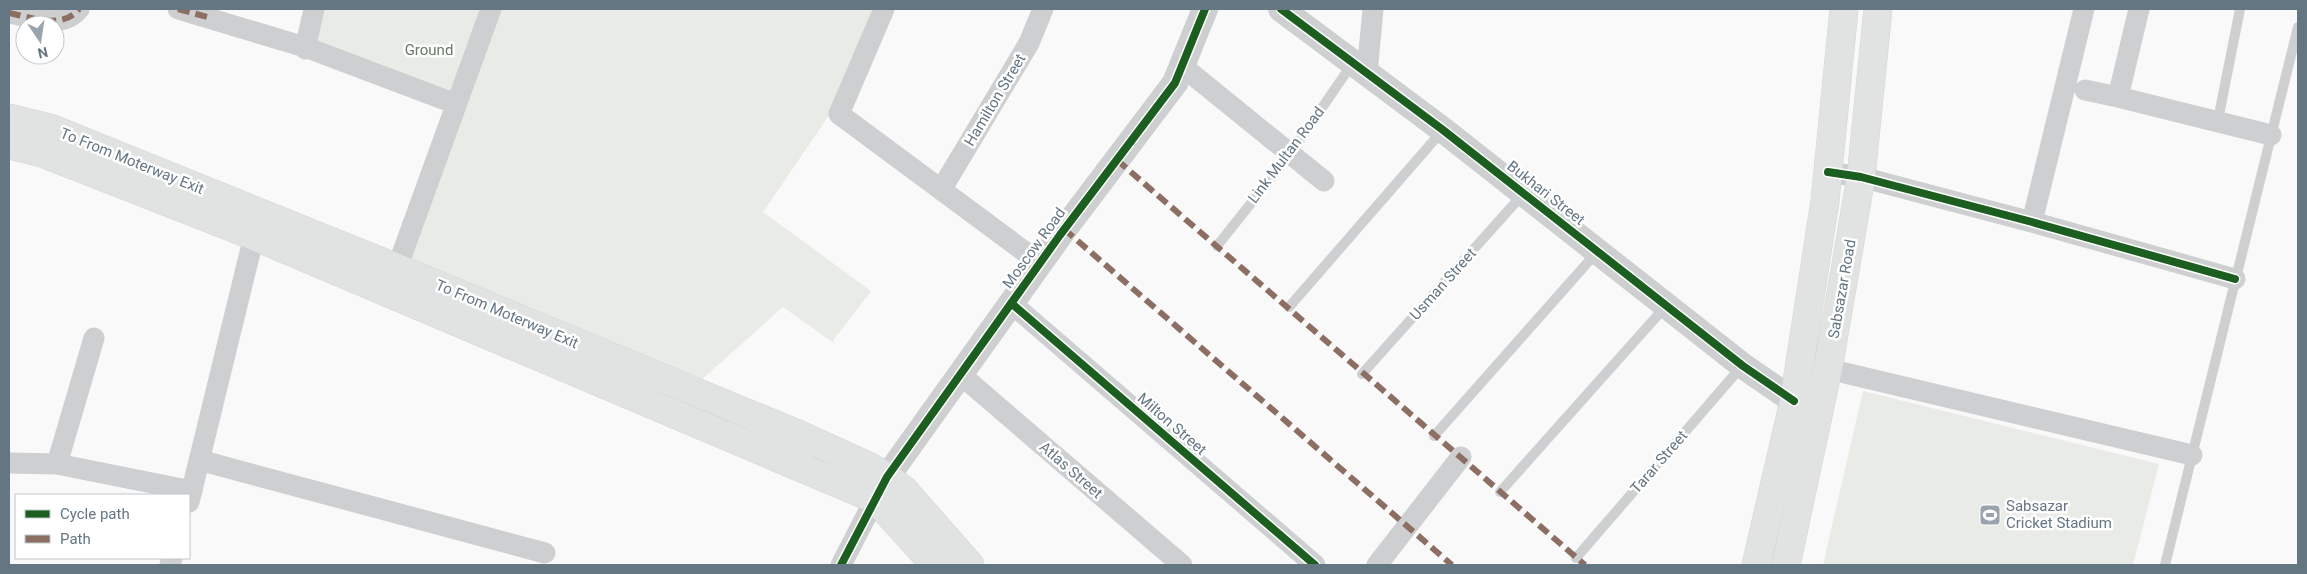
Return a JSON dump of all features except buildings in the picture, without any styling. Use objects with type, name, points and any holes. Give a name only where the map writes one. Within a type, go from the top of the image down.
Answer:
[{"type":"main road","name":"Sabsazar Road","points":[[1756,565],[1794,401],[1828,172],[1844,9]]},
{"type":"main road","name":"Sabsazar Road","points":[[1786,565],[1828,369],[1861,177],[1878,9]]},
{"type":"main road","name":"To From Moterway Exit","points":[[9,118],[50,128],[397,268],[800,435],[881,488],[935,565]]},
{"type":"main road","name":"To From Moterway Exit","points":[[9,145],[42,153],[254,236],[881,488],[904,490],[970,565]]},
{"type":"street","points":[[9,13],[38,19],[66,20],[74,16],[79,9]]},
{"type":"street","points":[[178,9],[210,13],[456,104]]},
{"type":"street","points":[[305,48],[314,9]]},
{"type":"street","points":[[397,268],[491,9]]},
{"type":"street","points":[[884,9],[839,114],[1040,263]]},
{"type":"street","name":"Hamilton Street","points":[[941,190],[1029,43],[1043,9]]},
{"type":"street","name":"Moscow Road","points":[[881,488],[1040,263],[1175,83],[1205,9]]},
{"type":"street","name":"Bukhari Street","points":[[1280,9],[1443,130],[1743,366],[1794,401]]},
{"type":"street","points":[[1360,68],[1373,9]]},
{"type":"street","points":[[2032,222],[2084,9]]},
{"type":"street","points":[[2118,97],[2139,9]]},
{"type":"street","points":[[1182,66],[1324,181]]},
{"type":"street","points":[[2085,90],[2218,120],[2271,135]]},
{"type":"street","points":[[1828,172],[1861,177],[2032,222],[2235,279]]},
{"type":"street","points":[[190,497],[254,236]]},
{"type":"street","name":"Milton Street","points":[[1011,303],[1315,565]]},
{"type":"street","points":[[57,464],[94,338]]},
{"type":"street","points":[[1828,369],[2192,455]]},
{"type":"street","name":"Atlas Street","points":[[961,375],[1182,565]]},
{"type":"street","points":[[1377,565],[1461,457]]},
{"type":"street","points":[[199,460],[545,553]]},
{"type":"street","points":[[9,463],[57,464],[178,494]]},
{"type":"street","points":[[841,565],[881,488]]},
{"type":"lane","points":[[2218,120],[2240,9]]},
{"type":"lane","points":[[2165,565],[2298,27]]},
{"type":"lane","name":"Link Multan Road","points":[[1217,246],[1360,68]]},
{"type":"lane","points":[[1289,307],[1443,130]]},
{"type":"lane","name":"Usman Street","points":[[1362,374],[1524,193]]},
{"type":"lane","points":[[1434,436],[1598,252]]},
{"type":"lane","points":[[1500,492],[1667,306]]},
{"type":"lane","name":"Tarar Street","points":[[1576,558],[1743,366]]},
{"type":"green space","name":"Ground","points":[[314,9],[884,9],[832,111],[763,212],[871,291],[832,342],[783,307],[690,390],[397,268],[456,104],[305,49]]},
{"type":"green space","name":"Sabsazar Cricket Stadium","points":[[1863,391],[2159,464],[2133,565],[1823,565]]},
{"type":"marked path","points":[[9,13],[56,21],[72,15],[79,9]]},
{"type":"marked path","points":[[178,9],[211,18]]},
{"type":"marked path","points":[[1117,160],[1585,565]]},
{"type":"marked path","points":[[1064,229],[1452,565]]},
{"type":"cycle path","points":[[841,565],[887,477],[1060,235],[1175,83],[1205,9]]},
{"type":"cycle path","points":[[1281,9],[1443,130],[1743,366],[1794,401]]},
{"type":"cycle path","points":[[1828,172],[1861,177],[2032,222],[2235,279]]},
{"type":"cycle path","points":[[1011,303],[1315,565]]},
{"type":"place","name":"Sabsazar Cricket Stadium","points":[[1990,515]]}]
